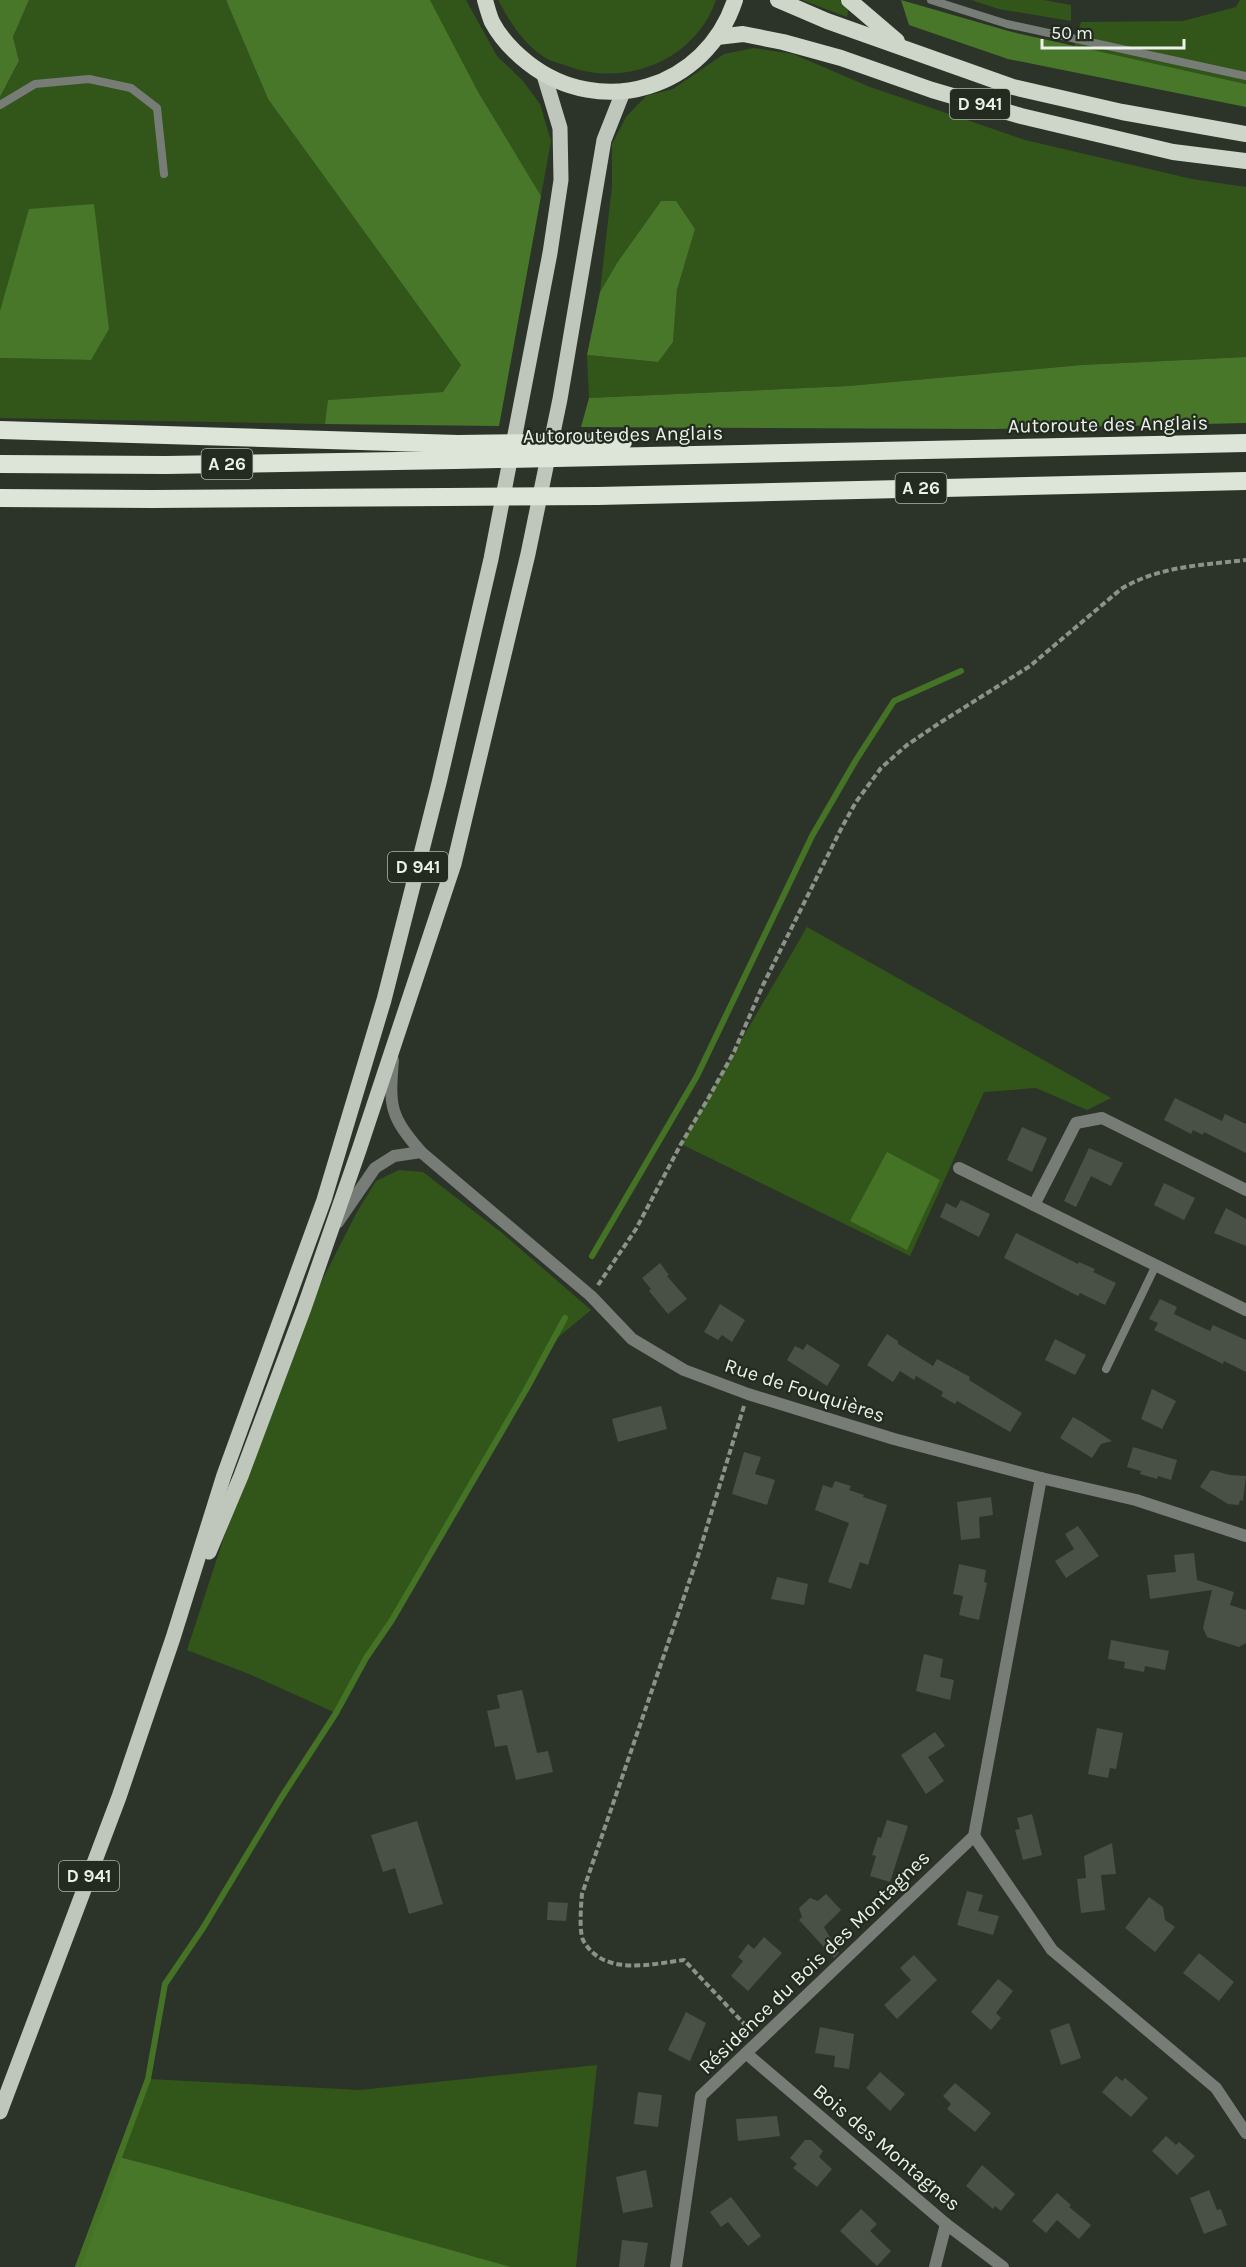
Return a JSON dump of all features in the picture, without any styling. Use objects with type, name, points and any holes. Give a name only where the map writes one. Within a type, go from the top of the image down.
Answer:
[{"type":"highway","points":[[485,0],[493,22],[514,52],[544,75],[569,86],[596,92],[623,92],[651,86],[676,75],[698,58],[717,37],[735,0]]},
{"type":"highway","name":"D 941","points":[[778,0],[827,21],[1013,87],[1122,112],[1246,134]]},
{"type":"highway","points":[[849,0],[907,50]]},
{"type":"highway","name":"D 941","points":[[717,37],[743,34],[783,42],[841,58],[932,90],[1022,116],[1173,152],[1246,161]]},
{"type":"highway","points":[[0,430],[456,452],[623,442],[650,456]]},
{"type":"highway","name":"Autoroute des Anglais","points":[[0,464],[166,465],[456,452],[602,457],[1246,443]]},
{"type":"highway","name":"A 26","points":[[0,498],[152,500],[597,496],[1246,481]]},
{"type":"main road","name":"D 941","points":[[0,2112],[119,1797],[173,1638],[224,1475],[324,1200],[384,1000],[439,783],[491,559],[550,253],[561,180],[560,128],[544,75]]},
{"type":"main road","name":"D 941","points":[[173,1638],[241,1476],[330,1233],[454,864],[528,554],[560,399],[604,140],[623,92]]},
{"type":"street","name":"Rue de Fouquières","points":[[394,1045],[391,1085],[393,1112],[403,1131],[421,1152],[591,1296],[632,1339],[684,1370],[748,1394],[894,1439],[1041,1478],[1136,1500],[1246,1536]]},
{"type":"street","points":[[1034,1205],[1076,1123],[1102,1118],[1246,1190]]},
{"type":"street","points":[[330,1233],[375,1168],[394,1156],[421,1152]]},
{"type":"street","points":[[959,1168],[1246,1310]]},
{"type":"street","points":[[1041,1478],[974,1836],[1052,1950],[1216,2088],[1246,2133]]},
{"type":"street","name":"Résidence du Bois des Montagnes","points":[[676,2267],[701,2096],[974,1836]]},
{"type":"street","name":"Bois des Montagnes","points":[[747,2054],[946,2224],[1003,2267]]},
{"type":"street","points":[[935,2267],[946,2224]]},
{"type":"lane","points":[[931,0],[1007,24],[1246,76]]},
{"type":"lane","points":[[0,105],[35,84],[89,79],[131,88],[157,108],[165,174]]},
{"type":"lane","points":[[1106,1369],[1156,1265]]},
{"type":"path","points":[[591,1296],[636,1229],[681,1144],[734,1052],[764,985],[842,828],[856,802],[881,768],[907,745],[1030,666],[1121,589],[1136,580],[1157,572],[1186,566],[1246,560]]},
{"type":"path","points":[[748,1394],[698,1556],[582,1894],[582,1938],[598,1958],[627,1967],[684,1960],[761,2041]]},
{"type":"shaded area","points":[[0,0],[29,0],[13,37],[19,61],[0,97]]},
{"type":"shaded area","points":[[29,0],[226,0],[268,99],[461,365],[443,392],[329,400],[325,424],[0,418],[0,358],[91,360],[0,311],[0,97],[19,62],[13,37]]},
{"type":"shaded area","points":[[226,0],[430,0],[478,92],[541,196],[499,426],[325,424],[328,400],[443,392],[461,365],[268,99]]},
{"type":"shaded area","points":[[430,0],[466,0],[497,56],[523,81],[540,104],[551,141],[541,196],[477,92]]},
{"type":"shaded area","points":[[498,0],[716,0],[706,21],[692,39],[674,54],[633,71],[610,74],[587,72],[544,57],[517,31]]},
{"type":"shaded area","points":[[802,0],[840,0],[848,10],[847,17]]},
{"type":"shaded area","points":[[901,0],[1012,32],[1246,84],[1246,107],[1008,59],[909,25]]},
{"type":"shaded area","points":[[971,0],[1043,0],[1071,5],[1071,21],[999,9]]},
{"type":"shaded area","points":[[1240,0],[1246,0],[1246,84],[1074,46],[1081,22],[1183,21],[1236,7]]},
{"type":"shaded area","points":[[754,48],[793,54],[870,87],[1025,140],[1192,179],[1246,187],[1246,357],[1082,365],[848,386],[589,398],[587,355],[657,362],[673,342],[677,290],[695,229],[661,201],[617,263],[600,292],[612,186],[612,144],[626,117],[646,96],[673,89],[724,54]]},
{"type":"shaded area","points":[[661,201],[676,201],[695,229],[677,290],[673,342],[658,362],[587,355],[600,292],[617,263]]},
{"type":"shaded area","points":[[94,204],[109,329],[91,360],[0,358],[0,311],[29,209]]},
{"type":"shaded area","points":[[1246,357],[1246,423],[994,429],[581,427],[589,398],[848,386],[1082,365]]},
{"type":"shaded area","points":[[807,927],[1111,1098],[1087,1110],[1036,1088],[984,1092],[910,1256],[681,1144]]},
{"type":"shaded area","points":[[887,1152],[940,1180],[907,1250],[850,1221]]},
{"type":"shaded area","points":[[399,1170],[423,1172],[502,1233],[591,1310],[550,1344],[527,1388],[392,1620],[366,1658],[336,1713],[249,1674],[187,1650],[283,1357],[357,1212],[376,1181]]},
{"type":"shaded area","points":[[597,2065],[576,2267],[511,2267],[119,2157],[148,2079],[360,2090]]},
{"type":"shaded area","points":[[119,2157],[161,2168],[511,2267],[78,2267]]},
{"type":"building","points":[[1175,1098],[1222,1121],[1225,1114],[1246,1124],[1246,1153],[1204,1132],[1203,1135],[1193,1130],[1191,1134],[1164,1120]]},
{"type":"building","points":[[1022,1127],[1047,1138],[1032,1172],[1007,1160]]},
{"type":"building","points":[[1089,1148],[1123,1163],[1111,1186],[1091,1176],[1076,1207],[1064,1201]]},
{"type":"building","points":[[1164,1183],[1195,1198],[1184,1220],[1154,1205]]},
{"type":"building","points":[[961,1200],[990,1214],[979,1237],[940,1217],[946,1203],[956,1208]]},
{"type":"building","points":[[1226,1208],[1246,1219],[1246,1246],[1214,1233]]},
{"type":"building","points":[[1016,1233],[1078,1264],[1079,1262],[1095,1269],[1093,1272],[1116,1283],[1105,1305],[1080,1293],[1078,1296],[1004,1258]]},
{"type":"building","points":[[660,1263],[669,1275],[667,1276],[687,1299],[668,1314],[649,1291],[651,1289],[642,1278]]},
{"type":"building","points":[[1160,1299],[1177,1307],[1174,1314],[1210,1331],[1213,1325],[1246,1340],[1246,1372],[1224,1361],[1223,1364],[1154,1330],[1158,1323],[1149,1319]]},
{"type":"building","points":[[720,1304],[745,1320],[732,1342],[722,1335],[718,1340],[704,1332]]},
{"type":"building","points":[[887,1334],[898,1341],[898,1344],[933,1366],[937,1359],[970,1377],[969,1380],[1022,1413],[1010,1432],[957,1401],[955,1404],[941,1396],[943,1392],[916,1376],[914,1380],[900,1371],[893,1382],[867,1365]]},
{"type":"building","points":[[1055,1339],[1086,1355],[1075,1375],[1045,1360]]},
{"type":"building","points":[[807,1344],[840,1365],[827,1386],[787,1360],[795,1346],[803,1350]]},
{"type":"building","points":[[1152,1389],[1176,1401],[1162,1429],[1141,1419]]},
{"type":"building","points":[[661,1406],[667,1429],[618,1442],[612,1419]]},
{"type":"building","points":[[1073,1417],[1112,1441],[1101,1444],[1092,1458],[1060,1438]]},
{"type":"building","points":[[1133,1447],[1177,1460],[1171,1480],[1140,1474],[1141,1471],[1127,1467]]},
{"type":"building","points":[[744,1452],[761,1457],[755,1474],[775,1480],[767,1505],[732,1494]]},
{"type":"building","points":[[1211,1470],[1246,1476],[1243,1501],[1240,1500],[1239,1505],[1228,1504],[1200,1487]]},
{"type":"building","points":[[835,1481],[851,1486],[849,1490],[864,1495],[863,1497],[887,1505],[868,1565],[860,1562],[851,1589],[828,1582],[849,1523],[815,1510],[823,1485],[832,1488]]},
{"type":"building","points":[[991,1497],[993,1515],[979,1517],[980,1538],[961,1540],[957,1502]]},
{"type":"building","points":[[1078,1526],[1099,1556],[1066,1578],[1055,1561],[1074,1549],[1065,1534]]},
{"type":"building","points":[[1194,1553],[1197,1580],[1234,1592],[1230,1605],[1246,1610],[1246,1643],[1239,1647],[1207,1637],[1203,1628],[1212,1590],[1150,1599],[1147,1575],[1176,1572],[1174,1555]]},
{"type":"building","points":[[959,1564],[986,1570],[984,1582],[987,1583],[979,1620],[959,1615],[963,1596],[953,1594]]},
{"type":"building","points":[[777,1577],[808,1584],[804,1605],[771,1599]]},
{"type":"building","points":[[1111,1640],[1169,1651],[1165,1670],[1145,1666],[1144,1672],[1124,1668],[1125,1662],[1108,1659]]},
{"type":"building","points":[[924,1654],[943,1659],[940,1677],[954,1680],[950,1700],[916,1691]]},
{"type":"building","points":[[522,1690],[537,1753],[548,1751],[553,1772],[516,1780],[507,1745],[495,1747],[487,1711],[500,1708],[497,1695]]},
{"type":"building","points":[[1097,1728],[1123,1733],[1116,1769],[1110,1768],[1108,1778],[1088,1774]]},
{"type":"building","points":[[935,1732],[945,1746],[928,1757],[944,1781],[926,1794],[901,1755]]},
{"type":"building","points":[[1032,1814],[1042,1855],[1023,1860],[1015,1830],[1020,1829],[1017,1818]]},
{"type":"building","points":[[887,1820],[908,1826],[890,1882],[870,1876],[876,1856],[872,1855]]},
{"type":"building","points":[[417,1821],[443,1904],[409,1914],[395,1868],[383,1872],[371,1835]]},
{"type":"building","points":[[1112,1843],[1116,1874],[1101,1875],[1105,1910],[1081,1913],[1077,1879],[1086,1878],[1084,1856]]},
{"type":"building","points":[[967,1891],[983,1895],[978,1911],[999,1916],[993,1935],[957,1925]]},
{"type":"building","points":[[826,1894],[841,1910],[824,1927],[839,1953],[834,1958],[799,1920],[802,1917],[799,1908],[810,1898],[818,1901]]},
{"type":"building","points":[[1149,1897],[1163,1907],[1165,1920],[1175,1927],[1155,1952],[1125,1928]]},
{"type":"building","points":[[548,1902],[568,1903],[566,1921],[547,1920]]},
{"type":"building","points":[[764,1937],[782,1953],[748,1991],[731,1976],[743,1961],[738,1957],[748,1944],[754,1949]]},
{"type":"building","points":[[1199,1953],[1234,1982],[1219,2001],[1183,1973]]},
{"type":"building","points":[[914,1955],[937,1980],[897,2019],[884,2005],[911,1980],[900,1968]]},
{"type":"building","points":[[998,1979],[1013,1991],[996,2013],[1001,2018],[991,2030],[971,2012]]},
{"type":"building","points":[[686,2012],[706,2023],[690,2061],[668,2050]]},
{"type":"building","points":[[1069,2023],[1081,2058],[1061,2065],[1050,2030]]},
{"type":"building","points":[[820,2027],[854,2034],[849,2069],[834,2067],[835,2056],[815,2053]]},
{"type":"building","points":[[880,2072],[905,2094],[890,2111],[866,2088]]},
{"type":"building","points":[[1116,2076],[1122,2081],[1125,2078],[1148,2098],[1131,2117],[1102,2092]]},
{"type":"building","points":[[955,2083],[991,2113],[975,2132],[947,2109],[951,2104],[943,2096]]},
{"type":"building","points":[[638,2092],[662,2095],[658,2127],[634,2124]]},
{"type":"building","points":[[777,2116],[780,2136],[738,2141],[736,2119]]},
{"type":"building","points":[[1166,2136],[1176,2145],[1179,2142],[1195,2156],[1177,2175],[1152,2151]]},
{"type":"building","points":[[805,2140],[811,2140],[823,2151],[819,2157],[832,2169],[817,2187],[793,2168],[797,2164],[790,2158]]},
{"type":"building","points":[[982,2165],[1015,2194],[1001,2211],[995,2206],[993,2209],[966,2186]]},
{"type":"building","points":[[646,2170],[653,2207],[623,2213],[616,2177]]},
{"type":"building","points":[[1209,2190],[1217,2210],[1221,2209],[1227,2225],[1204,2234],[1190,2198]]},
{"type":"building","points":[[1057,2193],[1071,2205],[1069,2207],[1091,2225],[1079,2239],[1057,2220],[1046,2233],[1032,2221]]},
{"type":"building","points":[[731,2197],[761,2236],[748,2246],[728,2222],[721,2227],[710,2212]]},
{"type":"building","points":[[861,2209],[877,2224],[870,2231],[891,2251],[877,2266],[840,2231]]},
{"type":"building","points":[[622,2240],[648,2243],[644,2267],[619,2267]]},
{"type":"waterway","points":[[592,1256],[697,1076],[812,836],[856,760],[894,701],[961,671]]},
{"type":"waterway","points":[[78,2267],[148,2079],[165,1984],[203,1928],[281,1798],[336,1713],[366,1658],[392,1620],[527,1388],[565,1318]]}]
